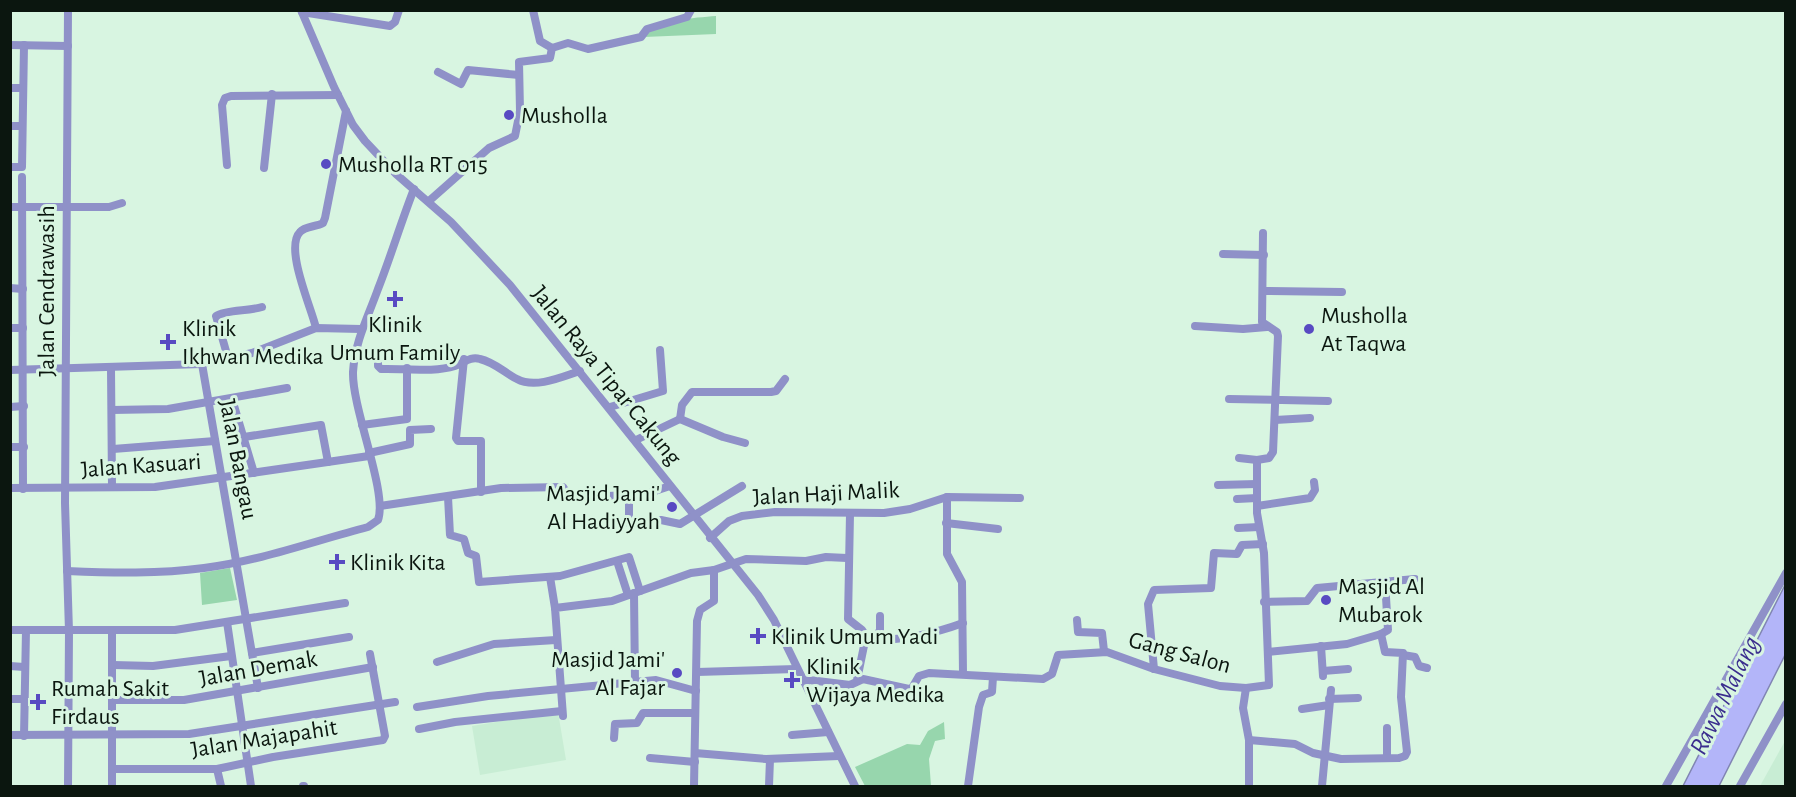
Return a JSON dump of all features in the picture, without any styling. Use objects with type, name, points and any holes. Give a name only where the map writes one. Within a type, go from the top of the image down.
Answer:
[{"type":"street","name":"Jalan Cendrawasih","points":[[68,10],[65,489],[69,631],[68,786]]},
{"type":"street","points":[[301,11],[390,26],[395,22],[399,10]]},
{"type":"street","points":[[533,10],[540,41],[552,48],[568,43],[588,49],[641,36],[647,29],[687,17],[691,10]]},
{"type":"street","name":"Jalan Raya Tipar Cakung","points":[[301,11],[338,95],[365,141],[429,201],[497,271],[610,407],[710,538],[733,563],[774,620],[855,786]]},
{"type":"street","points":[[10,45],[68,46]]},
{"type":"street","points":[[23,489],[22,126],[24,45]]},
{"type":"street","points":[[429,201],[489,148],[515,136],[520,111],[519,63],[550,58],[552,48]]},
{"type":"street","points":[[319,56],[330,57]]},
{"type":"street","points":[[438,72],[457,84],[463,82],[468,70],[519,75]]},
{"type":"street","points":[[10,88],[23,88]]},
{"type":"street","points":[[264,168],[272,94]]},
{"type":"street","points":[[227,165],[223,102],[231,96],[338,95]]},
{"type":"street","points":[[316,328],[297,269],[298,235],[303,229],[323,223],[325,218],[346,110]]},
{"type":"street","points":[[10,126],[22,126]]},
{"type":"street","points":[[10,167],[22,172]]},
{"type":"street","points":[[67,571],[160,572],[237,562],[368,527],[378,520],[380,506],[354,380],[356,353],[361,329],[414,189]]},
{"type":"street","points":[[10,207],[112,207],[122,202]]},
{"type":"street","points":[[1263,233],[1262,322],[1267,327]]},
{"type":"street","points":[[1223,254],[1264,255]]},
{"type":"street","points":[[10,288],[23,289]]},
{"type":"street","points":[[1263,291],[1342,292]]},
{"type":"street","points":[[228,358],[216,316],[262,307]]},
{"type":"street","points":[[1195,326],[1243,329],[1267,327],[1274,329],[1278,336],[1272,455],[1257,460],[1239,458]]},
{"type":"street","points":[[10,328],[23,328]]},
{"type":"street","points":[[10,370],[111,369],[202,364],[270,346],[316,328],[361,329]]},
{"type":"street","points":[[610,407],[663,391],[660,350]]},
{"type":"street","points":[[356,353],[378,354],[378,366],[381,369],[449,367],[457,365],[464,359],[480,359],[516,379],[531,382],[553,380],[580,371]]},
{"type":"street","points":[[464,359],[456,438],[458,441],[481,441],[481,492]]},
{"type":"street","name":"Jalan Bangau","points":[[202,364],[215,441],[224,478],[258,688]]},
{"type":"street","points":[[362,424],[407,419],[407,368]]},
{"type":"street","points":[[111,369],[112,487]]},
{"type":"street","points":[[680,419],[682,405],[692,392],[774,392],[784,379]]},
{"type":"street","points":[[112,410],[168,409],[287,388]]},
{"type":"street","points":[[232,399],[254,473]]},
{"type":"street","points":[[1229,399],[1328,400]]},
{"type":"street","points":[[10,407],[24,406]]},
{"type":"street","points":[[1275,420],[1310,418]]},
{"type":"street","points":[[636,440],[680,419],[723,437],[745,443]]},
{"type":"street","points":[[244,437],[320,425],[323,427],[328,462]]},
{"type":"street","name":"Jalan Kasuari","points":[[10,488],[155,487],[224,478],[369,455],[410,444],[410,430],[431,429]]},
{"type":"street","points":[[113,449],[215,441]]},
{"type":"street","points":[[10,447],[24,447]]},
{"type":"street","name":"Gang Salon","points":[[801,679],[850,685],[857,680],[909,689],[921,675],[963,674],[1043,679],[1052,674],[1058,655],[1104,651],[1154,669],[1214,684],[1246,688],[1269,685],[1263,544],[1257,502],[1257,460]]},
{"type":"street","points":[[1237,499],[1257,502],[1310,498],[1314,490],[1314,482]]},
{"type":"street","points":[[1218,485],[1257,484]]},
{"type":"street","points":[[380,506],[542,486],[564,488],[568,498],[650,494],[670,486]]},
{"type":"street","points":[[661,520],[676,525],[742,486]]},
{"type":"street","points":[[629,496],[629,523]]},
{"type":"street","points":[[448,497],[450,535],[464,539],[468,553],[476,556],[479,582],[550,577],[631,559],[634,593],[634,682]]},
{"type":"street","points":[[947,497],[947,554],[961,580],[963,674]]},
{"type":"street","name":"Jalan Haji Malik","points":[[710,538],[729,521],[742,516],[775,512],[850,514],[900,511],[947,497],[1020,498]]},
{"type":"street","points":[[850,514],[848,619],[870,640]]},
{"type":"street","points":[[946,524],[998,529]]},
{"type":"street","points":[[1238,528],[1260,527]]},
{"type":"street","points":[[1154,669],[1148,604],[1155,590],[1211,588],[1212,554],[1237,554],[1242,545],[1263,544]]},
{"type":"street","points":[[555,608],[605,602],[691,573],[714,570],[755,558],[806,561],[826,557],[848,558]]},
{"type":"street","points":[[617,561],[634,593]]},
{"type":"street","points":[[694,786],[697,616],[700,610],[714,601],[714,570]]},
{"type":"street","points":[[1666,786],[1785,573]]},
{"type":"street","points":[[418,729],[455,722],[562,713],[555,608],[550,577]]},
{"type":"street","points":[[1264,602],[1307,601],[1317,588],[1415,579]]},
{"type":"street","points":[[1268,652],[1347,644],[1389,630],[1385,581]]},
{"type":"street","points":[[10,630],[175,630],[345,603]]},
{"type":"street","points":[[857,680],[870,640],[880,630],[880,616]]},
{"type":"street","points":[[1077,620],[1078,632],[1102,633],[1104,651]]},
{"type":"street","points":[[227,622],[251,786]]},
{"type":"street","points":[[870,640],[943,631],[963,623]]},
{"type":"street","points":[[24,736],[26,630]]},
{"type":"street","points":[[112,631],[112,786]]},
{"type":"street","points":[[1382,634],[1385,652],[1401,651],[1404,655],[1415,657],[1419,666],[1427,668]]},
{"type":"street","points":[[252,653],[349,637]]},
{"type":"street","points":[[437,662],[494,644],[556,640]]},
{"type":"street","points":[[1321,645],[1323,674],[1348,669]]},
{"type":"street","points":[[370,654],[380,704]]},
{"type":"street","points":[[1249,740],[1295,744],[1326,756],[1387,758],[1405,756],[1407,752],[1401,697],[1404,655]]},
{"type":"street","points":[[112,664],[153,666],[231,656]]},
{"type":"street","points":[[10,666],[24,667]]},
{"type":"street","name":"Jalan Demak","points":[[112,700],[184,700],[373,667]]},
{"type":"street","points":[[697,672],[796,669]]},
{"type":"street","points":[[968,786],[979,707],[983,695],[992,692],[993,677]]},
{"type":"street","points":[[417,707],[488,696],[560,691],[592,684],[663,680],[696,691]]},
{"type":"street","points":[[1246,688],[1244,715],[1249,740],[1249,786]]},
{"type":"street","points":[[1322,786],[1330,698]]},
{"type":"street","points":[[1302,708],[1330,698],[1358,698]]},
{"type":"street","points":[[10,699],[24,699]]},
{"type":"street","points":[[10,735],[189,734],[394,702]]},
{"type":"street","name":"Jalan Majapahit","points":[[112,769],[217,769],[385,737],[380,704]]},
{"type":"street","points":[[1740,786],[1785,704]]},
{"type":"street","points":[[614,738],[615,724],[637,723],[643,713],[695,713]]},
{"type":"street","points":[[1387,728],[1387,758]]},
{"type":"street","points":[[792,735],[828,732]]},
{"type":"street","points":[[650,758],[770,759],[839,756]]},
{"type":"street","points":[[769,786],[770,759]]},
{"type":"street","points":[[217,769],[220,786]]},
{"type":"shaded area","points":[[558,712],[566,760],[480,775],[472,726]]},
{"type":"shaded area","points":[[1785,741],[1785,786],[1760,786]]},
{"type":"green space","points":[[716,16],[716,34],[644,37],[658,26],[667,23]]},
{"type":"green space","points":[[230,568],[237,600],[202,605],[200,573]]},
{"type":"green space","points":[[944,722],[945,739],[935,741],[929,759],[931,786],[865,786],[855,767],[907,744],[920,745],[928,731]]},
{"type":"water","points":[[1785,585],[1785,655],[1719,786],[1683,786]]},
{"type":"place","name":"Musholla","points":[[509,115]]},
{"type":"place","name":"Musholla RT 015","points":[[326,164]]},
{"type":"place","name":"Klinik Umum Family","points":[[395,299]]},
{"type":"place","name":"Musholla At Taqwa","points":[[1309,329]]},
{"type":"place","name":"Klinik Ikhwan Medika","points":[[168,342]]},
{"type":"place","name":"Masjid Jami' Al Hadiyyah","points":[[672,507]]},
{"type":"place","name":"Klinik Kita","points":[[337,562]]},
{"type":"place","name":"Masjid Al Mubarok","points":[[1326,600]]},
{"type":"place","name":"Klinik Umum Yadi","points":[[758,636]]},
{"type":"place","name":"Masjid Jami' Al Fajar","points":[[677,673]]},
{"type":"place","name":"Klinik Wijaya Medika","points":[[792,680]]},
{"type":"place","name":"Rumah Sakit Firdaus","points":[[38,702]]},
{"type":"water label","name":"Rawa Malang","points":[[1724,695]]}]
